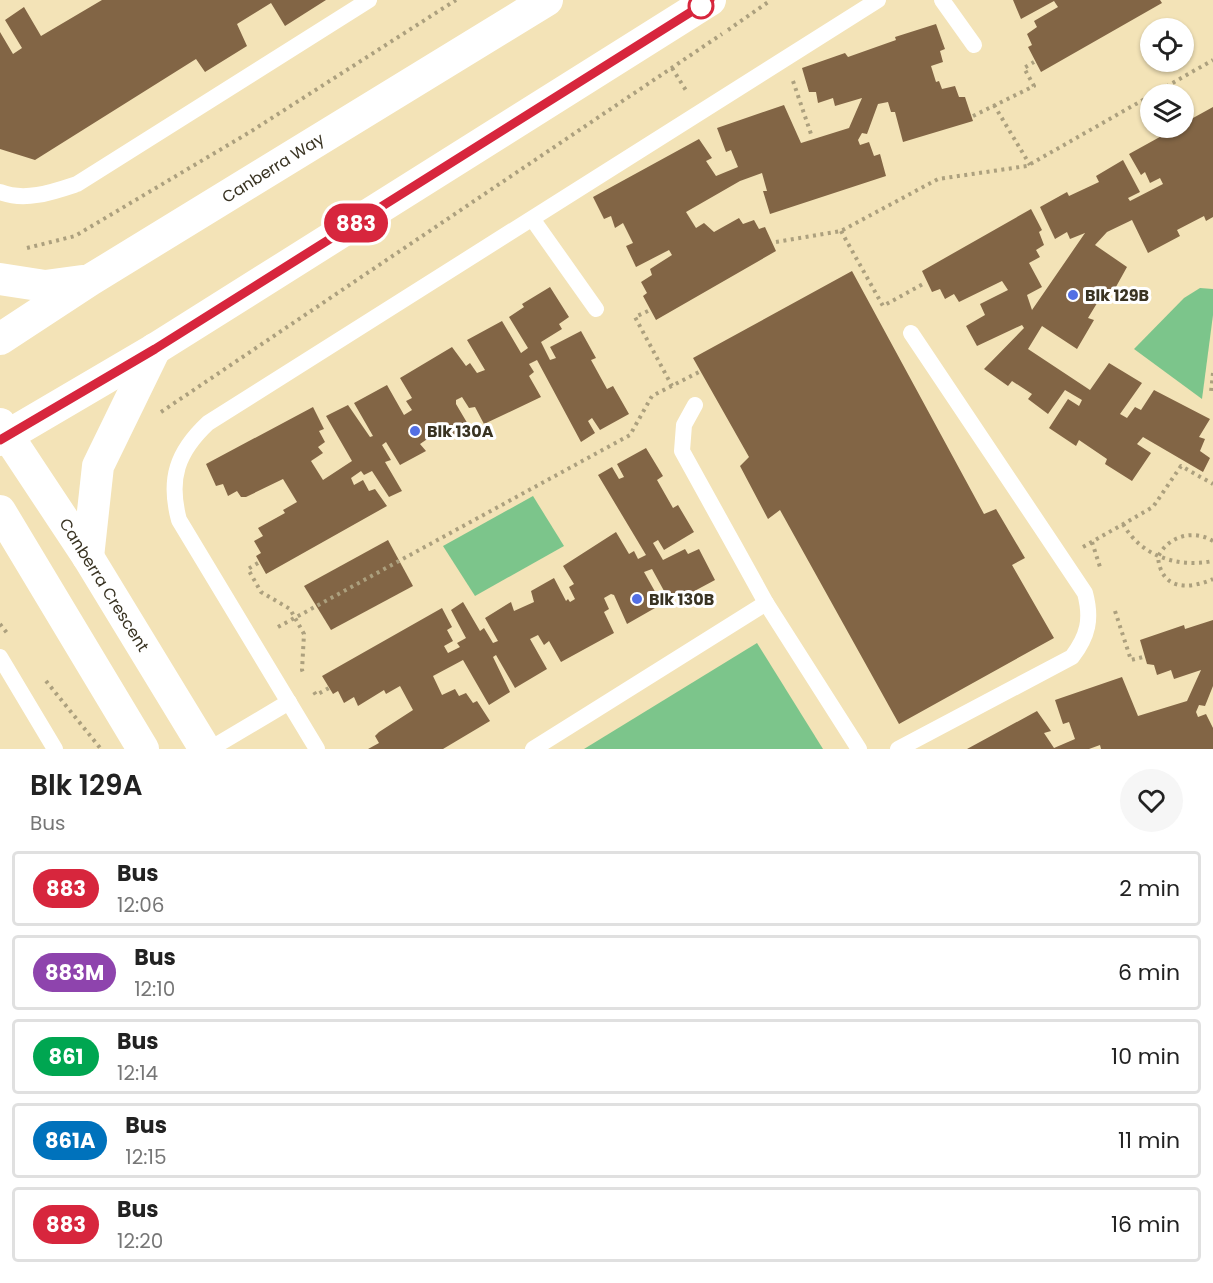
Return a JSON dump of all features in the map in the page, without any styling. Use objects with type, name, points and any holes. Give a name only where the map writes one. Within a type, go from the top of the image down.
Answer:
[{"type":"street","name":"Canberra Way","points":[[0,339],[90,280],[547,0]]},
{"type":"street","points":[[2,433],[155,349],[710,0]]},
{"type":"street","points":[[0,279],[45,286],[90,280]]},
{"type":"street","points":[[88,557],[98,466],[155,349]]},
{"type":"street","name":"Canberra Crescent","points":[[2,433],[88,557],[205,749]]},
{"type":"street","points":[[0,511],[143,749]]},
{"type":"street","points":[[0,558],[42,583]]},
{"type":"lane","points":[[0,192],[24,196],[49,193],[77,184],[369,0]]},
{"type":"lane","points":[[317,749],[179,520],[173,497],[176,468],[191,439],[208,423],[533,220],[878,0]]},
{"type":"lane","points":[[942,0],[974,45]]},
{"type":"lane","points":[[533,220],[596,309]]},
{"type":"lane","points":[[898,749],[1072,657],[1084,641],[1089,609],[1084,593],[911,333]]},
{"type":"lane","points":[[695,405],[684,425],[682,451],[766,603],[859,749]]},
{"type":"lane","points":[[533,749],[766,603]]},
{"type":"lane","points":[[0,657],[55,749]]},
{"type":"lane","points":[[210,749],[289,702]]},
{"type":"path","points":[[22,248],[33,248],[75,236],[250,132],[456,0]]},
{"type":"path","points":[[153,420],[771,0]]},
{"type":"path","points":[[1171,84],[1213,60]]},
{"type":"path","points":[[973,116],[1034,86],[1024,68],[1034,62]]},
{"type":"path","points":[[778,64],[794,82],[812,137]]},
{"type":"path","points":[[776,242],[841,231],[938,179],[1030,165],[1140,102]]},
{"type":"path","points":[[994,105],[1030,165]]},
{"type":"path","points":[[841,231],[883,306],[923,284]]},
{"type":"path","points":[[648,311],[635,317],[672,386]]},
{"type":"path","points":[[278,627],[630,435],[652,396],[699,372]]},
{"type":"path","points":[[1213,373],[1211,392],[1213,394]]},
{"type":"path","points":[[1062,560],[1153,507],[1181,466],[1213,484]]},
{"type":"path","points":[[1123,524],[1140,547],[1158,557],[1178,562],[1213,561]]},
{"type":"path","points":[[1213,541],[1200,535],[1184,535],[1169,542],[1158,557],[1161,572],[1173,583],[1199,585],[1213,579]]},
{"type":"path","points":[[258,563],[248,569],[261,592],[290,609],[304,634],[302,670],[307,679]]},
{"type":"path","points":[[0,624],[15,642]]},
{"type":"path","points":[[44,678],[102,749]]},
{"type":"path","points":[[311,687],[316,695],[328,688]]},
{"type":"green space","points":[[1200,288],[1213,289],[1213,315],[1202,399],[1134,349],[1184,298]]},
{"type":"green space","points":[[533,496],[564,546],[475,596],[443,546]]},
{"type":"green space","points":[[757,643],[823,749],[584,749]]},
{"type":"building","points":[[102,0],[326,0],[285,26],[271,3],[237,24],[247,46],[205,72],[196,59],[35,160],[0,149],[0,32],[13,54],[22,48],[5,20],[24,7],[41,36]]},
{"type":"building","points":[[1013,0],[1160,0],[1162,3],[1041,72],[1028,47],[1032,45],[1027,34],[1037,27],[1034,21],[1058,7],[1054,1],[1021,19]]},
{"type":"building","points":[[936,24],[945,49],[940,51],[943,62],[931,66],[936,82],[939,81],[942,89],[955,86],[959,97],[965,97],[973,121],[903,142],[895,112],[891,112],[888,102],[878,104],[867,134],[862,133],[858,140],[860,145],[869,142],[874,156],[880,154],[886,176],[770,214],[763,191],[767,191],[762,173],[740,181],[686,212],[696,228],[704,223],[714,232],[739,218],[743,224],[754,220],[759,229],[765,227],[776,251],[656,320],[643,296],[647,293],[641,282],[652,275],[650,269],[672,255],[669,250],[636,267],[626,246],[633,243],[623,223],[615,228],[611,216],[604,219],[593,197],[699,139],[712,158],[706,161],[716,176],[738,167],[731,150],[726,152],[717,128],[784,105],[801,143],[849,128],[862,98],[835,106],[833,98],[818,103],[816,92],[809,92],[802,68],[845,53],[848,57],[896,40],[895,37]]},
{"type":"building","name":"Blk 129B","points":[[1213,107],[1213,217],[1206,221],[1204,216],[1177,230],[1180,236],[1148,253],[1132,220],[1107,232],[1095,245],[1127,267],[1112,294],[1105,290],[1088,318],[1094,320],[1077,349],[1042,326],[1028,349],[1090,390],[1109,363],[1142,383],[1120,414],[1127,418],[1135,407],[1141,410],[1154,390],[1210,419],[1199,437],[1205,439],[1200,451],[1210,458],[1203,472],[1143,437],[1137,444],[1151,453],[1132,481],[1105,464],[1107,459],[1079,440],[1076,446],[1049,428],[1068,399],[1079,406],[1082,400],[1065,390],[1048,414],[1028,399],[1032,394],[1012,381],[1008,386],[984,369],[1024,328],[1022,325],[977,346],[966,326],[985,315],[980,304],[1008,290],[1002,281],[959,302],[954,294],[945,299],[940,289],[932,292],[922,271],[1031,209],[1042,230],[1039,232],[1044,245],[1036,250],[1040,257],[1029,263],[1042,287],[1027,295],[1032,310],[1085,233],[1070,239],[1067,232],[1055,239],[1040,207],[1067,192],[1069,196],[1099,182],[1096,176],[1123,160],[1140,192],[1128,198],[1130,201],[1163,184],[1160,178],[1150,183],[1145,172],[1141,175],[1129,154],[1158,138],[1194,138],[1194,117]]},
{"type":"building","points":[[852,271],[984,514],[996,509],[1025,558],[1012,565],[1054,638],[899,724],[780,510],[768,519],[740,466],[749,457],[693,358]]},
{"type":"building","name":"Blk 130A","points":[[550,287],[569,317],[559,324],[562,329],[541,342],[550,360],[556,358],[550,347],[581,331],[596,358],[591,360],[607,389],[613,386],[629,414],[600,430],[592,418],[588,421],[595,433],[581,442],[537,360],[529,364],[534,372],[529,376],[541,397],[484,424],[475,407],[469,408],[462,397],[456,400],[456,404],[469,426],[446,439],[439,431],[420,444],[426,451],[400,465],[386,442],[382,445],[391,460],[385,462],[402,491],[389,497],[372,471],[364,475],[361,471],[351,478],[354,485],[363,480],[369,491],[375,489],[387,506],[266,574],[256,556],[261,553],[254,541],[263,536],[258,528],[285,513],[283,510],[297,502],[283,479],[246,497],[241,497],[237,491],[228,496],[223,484],[216,486],[206,464],[313,407],[324,429],[319,431],[325,442],[318,447],[323,453],[311,461],[323,480],[352,461],[326,416],[348,405],[370,437],[373,436],[354,403],[387,385],[404,415],[412,410],[406,401],[412,398],[400,378],[452,347],[466,366],[470,363],[477,373],[485,370],[467,340],[502,321],[521,353],[528,348],[509,317],[524,307],[522,304]]},
{"type":"building","name":"Blk 130B","points":[[646,448],[663,476],[657,480],[673,508],[678,505],[694,532],[664,550],[658,540],[653,543],[663,560],[685,549],[688,554],[699,549],[715,580],[687,595],[685,592],[669,600],[652,569],[644,572],[662,604],[627,624],[614,595],[611,594],[604,598],[609,609],[604,612],[614,633],[561,662],[549,641],[544,645],[538,635],[530,639],[547,669],[515,688],[496,655],[493,657],[510,692],[489,705],[463,660],[433,676],[442,695],[455,689],[459,696],[466,693],[473,703],[477,701],[490,721],[443,749],[368,749],[379,743],[375,736],[379,732],[413,710],[400,686],[386,694],[384,690],[358,706],[354,697],[344,703],[338,691],[333,694],[322,676],[442,608],[452,627],[447,630],[453,641],[444,646],[448,653],[460,647],[457,643],[466,638],[451,610],[463,602],[480,631],[484,628],[493,643],[498,641],[485,618],[511,602],[514,611],[534,602],[531,591],[554,578],[566,601],[568,599],[570,602],[575,599],[569,587],[574,584],[563,566],[616,532],[629,554],[634,551],[638,559],[646,555],[598,475],[612,467],[619,479],[624,477],[617,464]]},
{"type":"building","points":[[388,540],[413,586],[331,630],[304,586]]},
{"type":"building","points":[[1213,620],[1213,686],[1205,706],[1199,705],[1196,712],[1198,717],[1206,714],[1213,728],[1213,749],[1101,749],[1100,745],[1089,749],[967,749],[1037,711],[1051,731],[1044,733],[1054,748],[1075,739],[1069,722],[1063,724],[1055,700],[1122,677],[1138,716],[1187,701],[1201,670],[1174,679],[1171,670],[1157,675],[1154,665],[1147,664],[1140,640],[1184,625],[1185,629]]},
{"type":"bus line","name":"883","points":[[0,440],[155,349],[710,0]]},
{"type":"place","name":"Blk 129B","points":[[1073,295]]},
{"type":"place","name":"Blk 130A","points":[[415,431]]},
{"type":"place","name":"Blk 130B","points":[[637,599]]}]
